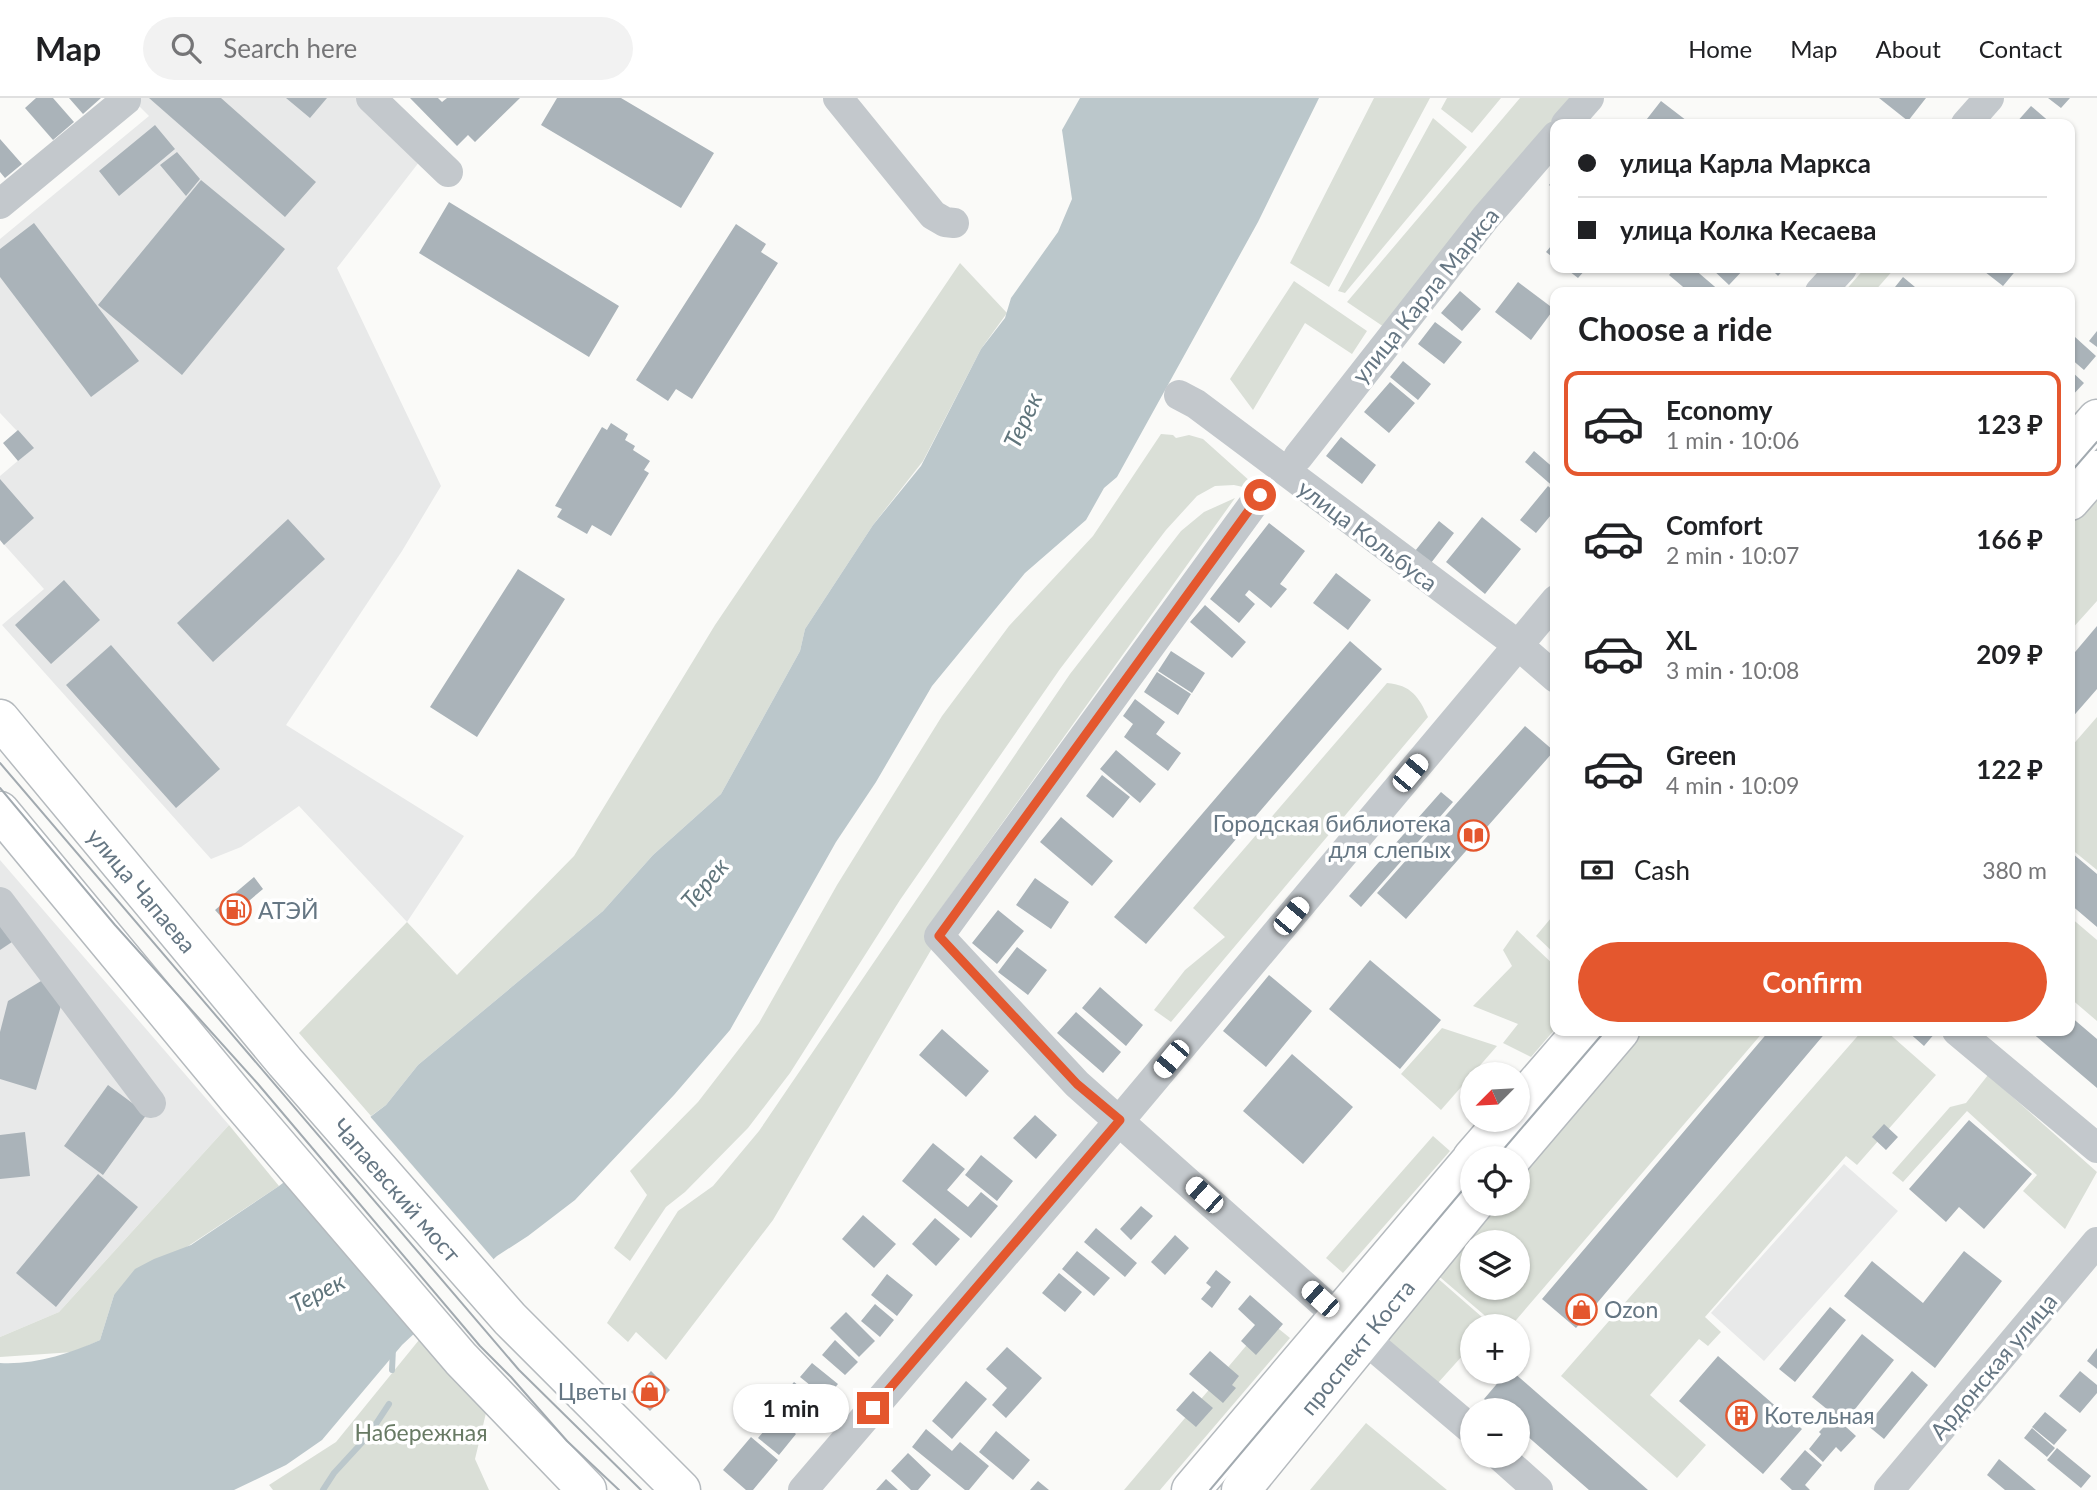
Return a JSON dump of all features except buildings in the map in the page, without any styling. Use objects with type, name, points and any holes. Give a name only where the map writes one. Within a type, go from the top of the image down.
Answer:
[{"type":"main road","points":[[2075,444],[2097,419]]},
{"type":"main road","points":[[2075,495],[2097,470]]},
{"type":"main road","name":"улица Чапаева","points":[[0,719],[285,1062]]},
{"type":"main road","points":[[0,811],[239,1100],[461,1359],[587,1490]]},
{"type":"main road","points":[[1530,1091],[1577,1036]]},
{"type":"main road","points":[[1522,1146],[1616,1036]]},
{"type":"main road","name":"Чапаевский мост","points":[[285,1062],[510,1319],[681,1490]]},
{"type":"main road","name":"проспект Коста","points":[[1483,1146],[1496,1132]]},
{"type":"main road","name":"проспект Коста","points":[[1241,1490],[1351,1327],[1460,1176]]},
{"type":"main road","name":"проспект Коста","points":[[1191,1490],[1462,1216]]},
{"type":"street","points":[[371,98],[448,172]]},
{"type":"street","points":[[838,98],[933,215],[945,222],[954,223]]},
{"type":"street","points":[[1570,119],[1589,98]]},
{"type":"street","points":[[1970,119],[1989,98]]},
{"type":"street","points":[[0,204],[126,100]]},
{"type":"street","name":"улица Карла Маркса","points":[[1298,457],[1486,217],[1550,143]]},
{"type":"street","points":[[1825,287],[1837,273]]},
{"type":"street","name":"улица Кольбуса","points":[[1178,395],[1196,404],[1518,645],[1550,673]]},
{"type":"street","points":[[1260,495],[939,936],[1077,1084],[1460,1420]]},
{"type":"street","points":[[803,1490],[1120,1120],[1550,607]]},
{"type":"street","points":[[0,902],[151,1103]]},
{"type":"street","points":[[1963,1036],[2097,1149]]},
{"type":"street","name":"Ардонская улица","points":[[1889,1490],[2097,1242]]},
{"type":"street","points":[[1513,1468],[1538,1490]]},
{"type":"shaded area","points":[[131,98],[358,98],[423,157],[337,268],[441,486],[402,551],[286,725],[464,836],[407,922],[299,806],[241,847],[211,859],[2,625],[44,589],[0,540],[0,476],[33,448],[0,413],[0,239],[149,116]]},
{"type":"shaded area","points":[[0,860],[229,1125],[59,1312],[0,1337]]},
{"type":"shaded area","points":[[1844,1164],[1898,1211],[1764,1361],[1711,1313]]},
{"type":"green space","points":[[1374,98],[1430,98],[1329,287],[1290,263]]},
{"type":"green space","points":[[1447,98],[1501,98],[1472,133],[1441,109]]},
{"type":"green space","points":[[1520,98],[1580,98],[1562,119],[1550,119],[1550,134],[1387,329],[1347,302]]},
{"type":"green space","points":[[1433,118],[1467,147],[1345,293],[1338,291]]},
{"type":"green space","points":[[960,263],[1007,313],[981,349],[923,461],[873,525],[805,629],[800,651],[721,794],[653,855],[603,911],[418,1065],[386,1105],[371,1116],[299,1033],[407,922],[457,975],[574,856],[715,625]]},
{"type":"green space","points":[[1861,273],[1891,273],[1878,287],[1848,287]]},
{"type":"green space","points":[[1294,281],[1367,331],[1352,354],[1305,323],[1253,410],[1230,379]]},
{"type":"green space","points":[[1161,434],[1173,435],[1176,438],[1189,435],[1203,439],[1261,491],[1234,485],[1215,486],[1197,496],[1166,530],[1060,669],[900,900],[790,1073],[748,1128],[685,1192],[666,1207],[630,1261],[614,1248],[647,1195],[630,1171],[698,1102],[759,1023],[837,885],[942,716],[1009,626],[1093,536]]},
{"type":"green space","points":[[2088,494],[2097,502],[2097,601],[2075,625],[2075,508]]},
{"type":"green space","points":[[1235,498],[930,924],[931,950],[773,1220],[666,1360],[636,1332],[628,1342],[607,1323],[678,1211],[713,1186],[759,1131],[1070,674],[1181,531],[1204,512]]},
{"type":"green space","points":[[1387,683],[1402,686],[1413,693],[1428,717],[1171,1022],[1154,1010],[1185,970],[1225,937],[1193,908]]},
{"type":"green space","points":[[2097,717],[2097,870],[2075,852],[2075,742]]},
{"type":"green space","points":[[1550,919],[1550,949],[1536,936]]},
{"type":"green space","points":[[2075,921],[2097,940],[2097,1021],[2075,1002]]},
{"type":"green space","points":[[1517,930],[1550,961],[1550,1035],[1531,1057],[1503,1043],[1518,1024],[1473,1006],[1512,966],[1503,950]]},
{"type":"green space","points":[[1442,1028],[1497,1046],[1483,1062],[1460,1062],[1460,1088],[1441,1110],[1401,1074]]},
{"type":"green space","points":[[1637,1036],[1760,1036],[1521,1314],[1483,1314],[1467,1300],[1530,1300],[1530,1230],[1470,1230],[1482,1216],[1530,1216],[1530,1160]]},
{"type":"green space","points":[[1858,1036],[1892,1036],[1936,1075],[1857,1165],[1846,1156],[1705,1317],[1721,1332],[1708,1346],[1699,1339],[1650,1395],[1706,1445],[1677,1478],[1561,1376]]},
{"type":"green space","points":[[1988,1075],[2097,1172],[2065,1229],[2023,1191],[2037,1175],[1967,1111],[1903,1182],[1892,1173],[1950,1107],[1966,1103]]},
{"type":"green space","points":[[229,1125],[279,1186],[114,1295],[100,1340],[74,1352],[0,1357],[0,1337],[59,1312]]},
{"type":"green space","points":[[1433,1136],[1450,1151],[1343,1273],[1326,1258]]},
{"type":"green space","points":[[1460,1242],[1460,1294],[1434,1272]]},
{"type":"green space","points":[[1427,1269],[1479,1314],[1460,1314],[1460,1358],[1437,1384],[1375,1329]]},
{"type":"green space","points":[[1268,1320],[1290,1338],[1160,1490],[1124,1490]]},
{"type":"green space","name":"Набережная","points":[[419,1340],[486,1413],[475,1459],[489,1490],[273,1490],[269,1485],[336,1442]]},
{"type":"green space","points":[[1366,1423],[1447,1490],[1310,1490]]},
{"type":"water","name":"Терек","points":[[1080,98],[1319,98],[1258,222],[1117,477],[1104,488],[1086,520],[1025,573],[932,686],[876,782],[836,842],[730,1030],[674,1095],[575,1200],[497,1256],[402,1345],[322,1440],[286,1465],[234,1490],[0,1490],[0,1363],[51,1358],[100,1340],[114,1295],[135,1269],[191,1245],[279,1186],[386,1105],[418,1065],[603,911],[653,855],[721,794],[800,651],[805,629],[873,525],[921,466],[981,349],[1005,318],[1011,298],[1058,232],[1072,199],[1062,130]]},
{"type":"pier","points":[[368,1114],[496,1262],[419,1334],[283,1178]]},
{"type":"waterway","points":[[392,1370],[393,1348]]},
{"type":"waterway","points":[[323,1490],[334,1473],[368,1436],[389,1404]]},
{"type":"tram line","points":[[2075,467],[2097,442]]},
{"type":"tram line","points":[[0,763],[519,1370],[641,1490]]},
{"type":"tram line","points":[[0,788],[115,925],[258,1084],[480,1346],[567,1441],[619,1490]]},
{"type":"tram line","points":[[1506,1146],[1601,1036]]},
{"type":"tram line","points":[[1210,1490],[1460,1193]]},
{"type":"place","name":"Городская библиотека для слепых","points":[[1474,836]]},
{"type":"place","name":"АТЭЙ","points":[[235,910]]},
{"type":"place","name":"Ozon","points":[[1581,1309]]},
{"type":"place","name":"Цветы","points":[[650,1391]]},
{"type":"place","name":"Котельная","points":[[1741,1415]]},
{"type":"route","points":[[873,1408],[1120,1120],[1077,1084],[939,936],[1260,495]]}]
